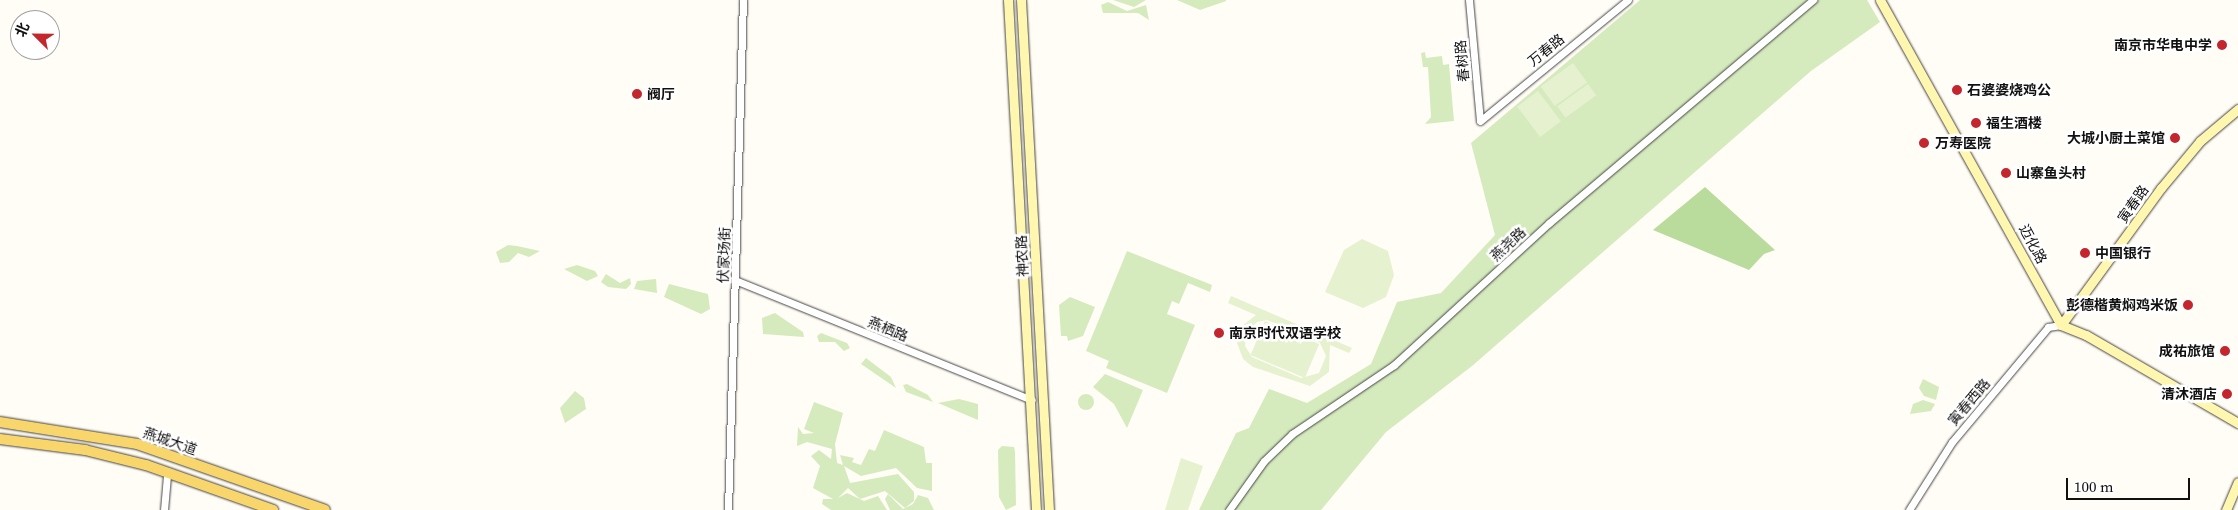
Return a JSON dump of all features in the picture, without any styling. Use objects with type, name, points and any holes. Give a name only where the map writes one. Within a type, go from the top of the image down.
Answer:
[{"type":"main road","name":"燕城大道","points":[[0,422],[137,444],[325,510]]},
{"type":"main road","points":[[0,439],[86,450],[167,473],[273,510]]},
{"type":"street","name":"伏家场街","points":[[728,510],[743,0]]},
{"type":"street","name":"神农路","points":[[1008,0],[1032,400],[1036,510]]},
{"type":"street","name":"神农路","points":[[1021,0],[1049,510]]},
{"type":"street","name":"春树路","points":[[1469,0],[1480,121]]},
{"type":"street","name":"万春路","points":[[1480,121],[1628,0]]},
{"type":"street","name":"燕尧路","points":[[1228,510],[1264,461],[1292,434],[1400,360],[1549,224],[1813,0]]},
{"type":"street","name":"迈化路","points":[[1880,0],[2061,325]]},
{"type":"street","name":"寅春路","points":[[2061,325],[2200,141],[2238,109]]},
{"type":"street","name":"燕栖路","points":[[735,280],[1032,400]]},
{"type":"street","points":[[2061,325],[2086,335],[2238,423]]},
{"type":"street","name":"寅春西路","points":[[1909,510],[1952,442],[2048,327],[2061,325]]},
{"type":"street","points":[[164,510],[167,473]]},
{"type":"street","points":[[2226,510],[2238,482]]},
{"type":"green space","points":[[1113,0],[1146,0],[1134,7]]},
{"type":"green space","points":[[1177,0],[1226,0],[1226,1],[1200,10]]},
{"type":"green space","points":[[1640,0],[1867,0],[1880,22],[1811,71],[1472,366],[1386,432],[1321,510],[1199,510],[1236,433],[1249,428],[1269,389],[1307,403],[1371,364],[1397,302],[1441,293],[1495,235],[1471,143]]},
{"type":"green space","points":[[1108,2],[1127,11],[1146,5],[1149,20],[1138,13],[1103,13],[1101,5]]},
{"type":"green space","points":[[1425,52],[1426,58],[1442,56],[1443,65],[1449,64],[1454,121],[1425,124],[1431,117],[1428,67],[1423,67],[1421,53]]},
{"type":"green space","points":[[1573,63],[1587,82],[1555,106],[1541,87]]},
{"type":"green space","points":[[1588,84],[1596,95],[1565,118],[1557,106]]},
{"type":"green space","points":[[1538,91],[1561,121],[1540,137],[1517,107]]},
{"type":"green space","points":[[1705,187],[1775,250],[1764,254],[1749,270],[1653,230]]},
{"type":"green space","points":[[1362,239],[1388,251],[1394,275],[1386,297],[1363,308],[1325,292],[1344,250]]},
{"type":"green space","points":[[508,245],[540,251],[529,257],[518,253],[509,262],[500,263],[496,252]]},
{"type":"green space","points":[[1127,251],[1212,285],[1210,292],[1188,283],[1179,304],[1172,301],[1167,314],[1195,325],[1167,393],[1106,368],[1109,361],[1086,351]]},
{"type":"green space","points":[[577,265],[595,271],[598,276],[587,281],[564,269]]},
{"type":"green space","points":[[606,274],[620,283],[630,278],[631,284],[626,289],[608,287],[601,282]]},
{"type":"green space","points":[[656,279],[657,293],[634,289],[637,281]]},
{"type":"green space","points":[[669,284],[708,294],[710,309],[701,314],[664,297]]},
{"type":"green space","points":[[1231,296],[1352,348],[1349,353],[1330,345],[1329,372],[1310,386],[1253,367],[1243,359],[1237,343],[1242,326],[1256,315],[1228,303]],"holes":[[[1267,320],[1320,343],[1326,356],[1319,373],[1301,378],[1252,357],[1245,346],[1246,333],[1257,322]]]},
{"type":"green space","points":[[1070,297],[1095,307],[1083,336],[1068,341],[1067,336],[1061,336],[1059,305]]},
{"type":"green space","points":[[775,313],[803,332],[804,337],[763,334],[762,318]]},
{"type":"green space","points":[[1265,321],[1319,344],[1305,378],[1251,355]]},
{"type":"green space","points":[[821,333],[847,343],[850,348],[844,351],[835,342],[819,342],[817,336]]},
{"type":"green space","points":[[866,358],[891,377],[896,388],[861,364]]},
{"type":"green space","points":[[1105,374],[1143,390],[1127,428],[1114,404],[1093,387]]},
{"type":"green space","points":[[1923,379],[1939,387],[1936,400],[1924,396],[1919,388]]},
{"type":"green space","points":[[907,384],[928,395],[933,402],[906,392],[903,385]]},
{"type":"green space","points":[[575,391],[584,398],[586,409],[565,423],[560,408]]},
{"type":"green space","points":[[1083,394],[1089,394],[1094,399],[1092,408],[1083,410],[1078,405],[1078,399]]},
{"type":"green space","points":[[959,399],[978,404],[978,420],[938,403]]},
{"type":"green space","points":[[1923,400],[1935,404],[1931,411],[1910,414],[1913,404]]},
{"type":"green space","points":[[814,402],[843,413],[835,444],[837,463],[843,465],[840,455],[854,458],[852,462],[861,465],[869,449],[875,451],[884,430],[924,447],[926,463],[932,463],[932,491],[917,488],[896,468],[861,476],[844,466],[850,483],[898,474],[914,492],[914,501],[905,508],[885,491],[860,499],[848,488],[838,498],[847,493],[864,501],[878,496],[887,510],[831,510],[822,504],[823,499],[833,499],[813,488],[820,466],[811,456],[819,450],[831,459],[832,449],[807,442],[797,446],[798,427],[803,434],[814,433],[804,429]]},
{"type":"green space","points":[[1002,446],[1014,447],[1015,452],[1016,505],[1006,510],[999,497],[998,450]]},
{"type":"green space","points":[[1181,458],[1203,466],[1188,510],[1165,510]]},
{"type":"green space","points":[[888,494],[903,509],[913,504],[918,495],[928,498],[934,510],[890,510],[885,499]]},
{"type":"place","name":"南京市华电中学","points":[[2222,45]]},
{"type":"place","name":"石婆婆烧鸡公","points":[[1957,90]]},
{"type":"place","name":"阀厅","points":[[637,94]]},
{"type":"place","name":"福生酒楼","points":[[1976,123]]},
{"type":"place","name":"大城小厨土菜馆","points":[[2175,138]]},
{"type":"place","name":"万寿医院","points":[[1924,143]]},
{"type":"place","name":"山寨鱼头村","points":[[2006,173]]},
{"type":"place","name":"中国银行","points":[[2085,253]]},
{"type":"place","name":"彭德楷黄焖鸡米饭","points":[[2188,305]]},
{"type":"place","name":"南京时代双语学校","points":[[1219,333]]},
{"type":"place","name":"成祐旅馆","points":[[2225,351]]},
{"type":"place","name":"清沐酒店","points":[[2227,394]]}]
